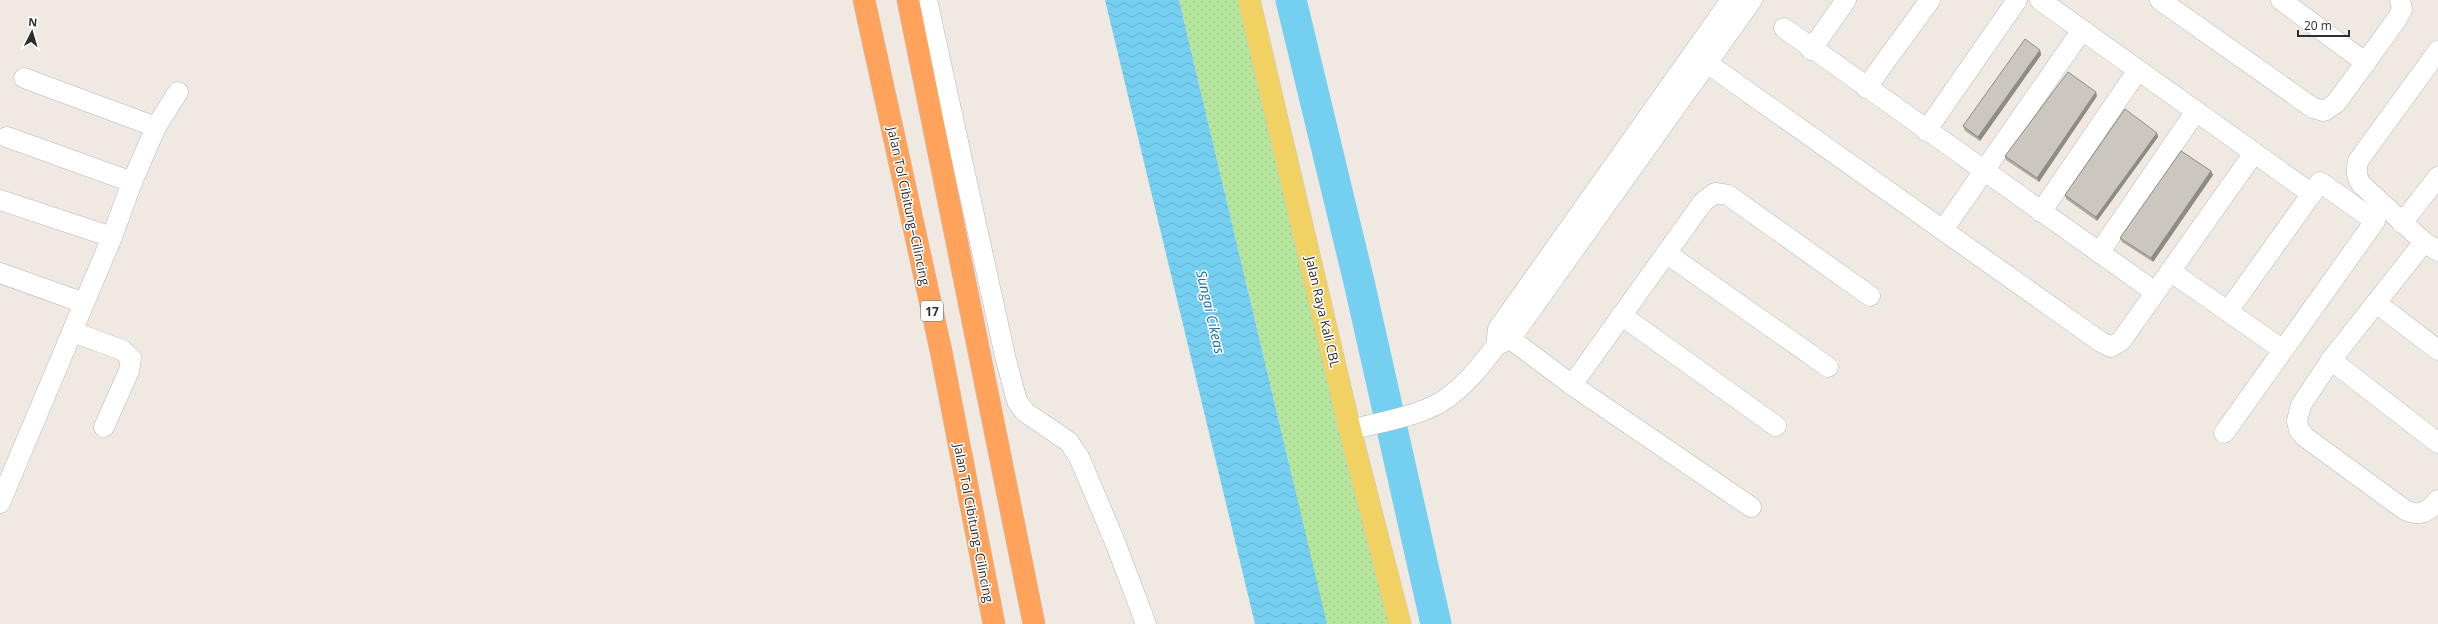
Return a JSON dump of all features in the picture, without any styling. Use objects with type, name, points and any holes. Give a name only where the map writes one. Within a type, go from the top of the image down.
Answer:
[{"type":"highway","name":"Jalan Tol Cibitung–Cilincing","points":[[864,0],[941,351],[994,624]]},
{"type":"highway","points":[[908,0],[1034,624]]},
{"type":"main road","name":"Jalan Raya Kali CBL","points":[[1249,0],[1350,430],[1400,624]]},
{"type":"street","points":[[927,0],[1005,356],[1017,401],[1025,412],[1069,442],[1079,457],[1115,542],[1146,624]]},
{"type":"street","points":[[1700,58],[1731,0]]},
{"type":"street","points":[[1350,430],[1416,413],[1446,399],[1468,380],[1502,338],[1700,58],[1752,0]]},
{"type":"street","points":[[1811,50],[1846,0]]},
{"type":"street","points":[[1866,88],[1930,0]]},
{"type":"street","points":[[1926,131],[2017,0]]},
{"type":"street","points":[[2040,0],[2312,194]]},
{"type":"street","points":[[2160,0],[2318,111],[2324,111],[2336,103],[2366,64],[2397,20],[2402,10],[2400,0]]},
{"type":"street","points":[[2281,0],[2366,64]]},
{"type":"street","points":[[1784,28],[1811,50],[2155,292]]},
{"type":"street","points":[[1943,230],[2082,30]]},
{"type":"street","points":[[2438,51],[2358,161],[2356,169],[2357,178],[2362,185],[2402,223],[2431,246],[2376,303],[2331,360],[2301,405],[2297,422],[2302,433],[2405,510],[2414,515],[2423,513],[2438,500]]},
{"type":"street","points":[[1700,58],[2106,345],[2111,346],[2121,341],[2254,153]]},
{"type":"street","points":[[2040,212],[2138,70]]},
{"type":"street","points":[[24,78],[156,127]]},
{"type":"street","points":[[0,503],[73,332],[112,237],[132,182],[156,127],[178,92]]},
{"type":"street","points":[[2099,253],[2196,111]]},
{"type":"street","points":[[7,137],[132,182]]},
{"type":"street","points":[[2402,223],[2438,177]]},
{"type":"street","points":[[2224,433],[2375,221],[2320,182],[2228,311]]},
{"type":"street","points":[[1572,384],[1703,202],[1715,193],[1721,192],[1728,195],[1870,296]]},
{"type":"street","points":[[0,200],[112,237]]},
{"type":"street","points":[[1666,253],[1828,367]]},
{"type":"street","points":[[2170,271],[2283,350]]},
{"type":"street","points":[[0,274],[84,303]]},
{"type":"street","points":[[2376,303],[2438,350]]},
{"type":"street","points":[[1621,315],[1776,426]]},
{"type":"street","points":[[73,332],[122,350],[131,358],[129,372],[104,427]]},
{"type":"street","points":[[1502,338],[1751,506]]},
{"type":"street","points":[[2331,360],[2438,443]]},
{"type":"green space","points":[[1179,0],[1249,0],[1403,624],[1323,624],[1292,476]]},
{"type":"water","name":"Sungai Cikeas","points":[[1105,0],[1179,0],[1327,624],[1255,624]]},
{"type":"building","points":[[2025,39],[2040,50],[1978,137],[1963,126]]},
{"type":"building","points":[[2068,72],[2096,92],[2037,178],[2005,156]]},
{"type":"building","points":[[2125,109],[2157,133],[2096,217],[2065,195]]},
{"type":"building","points":[[2181,151],[2211,171],[2151,258],[2120,238]]},
{"type":"waterway","points":[[1291,0],[1359,282],[1436,624]]}]
